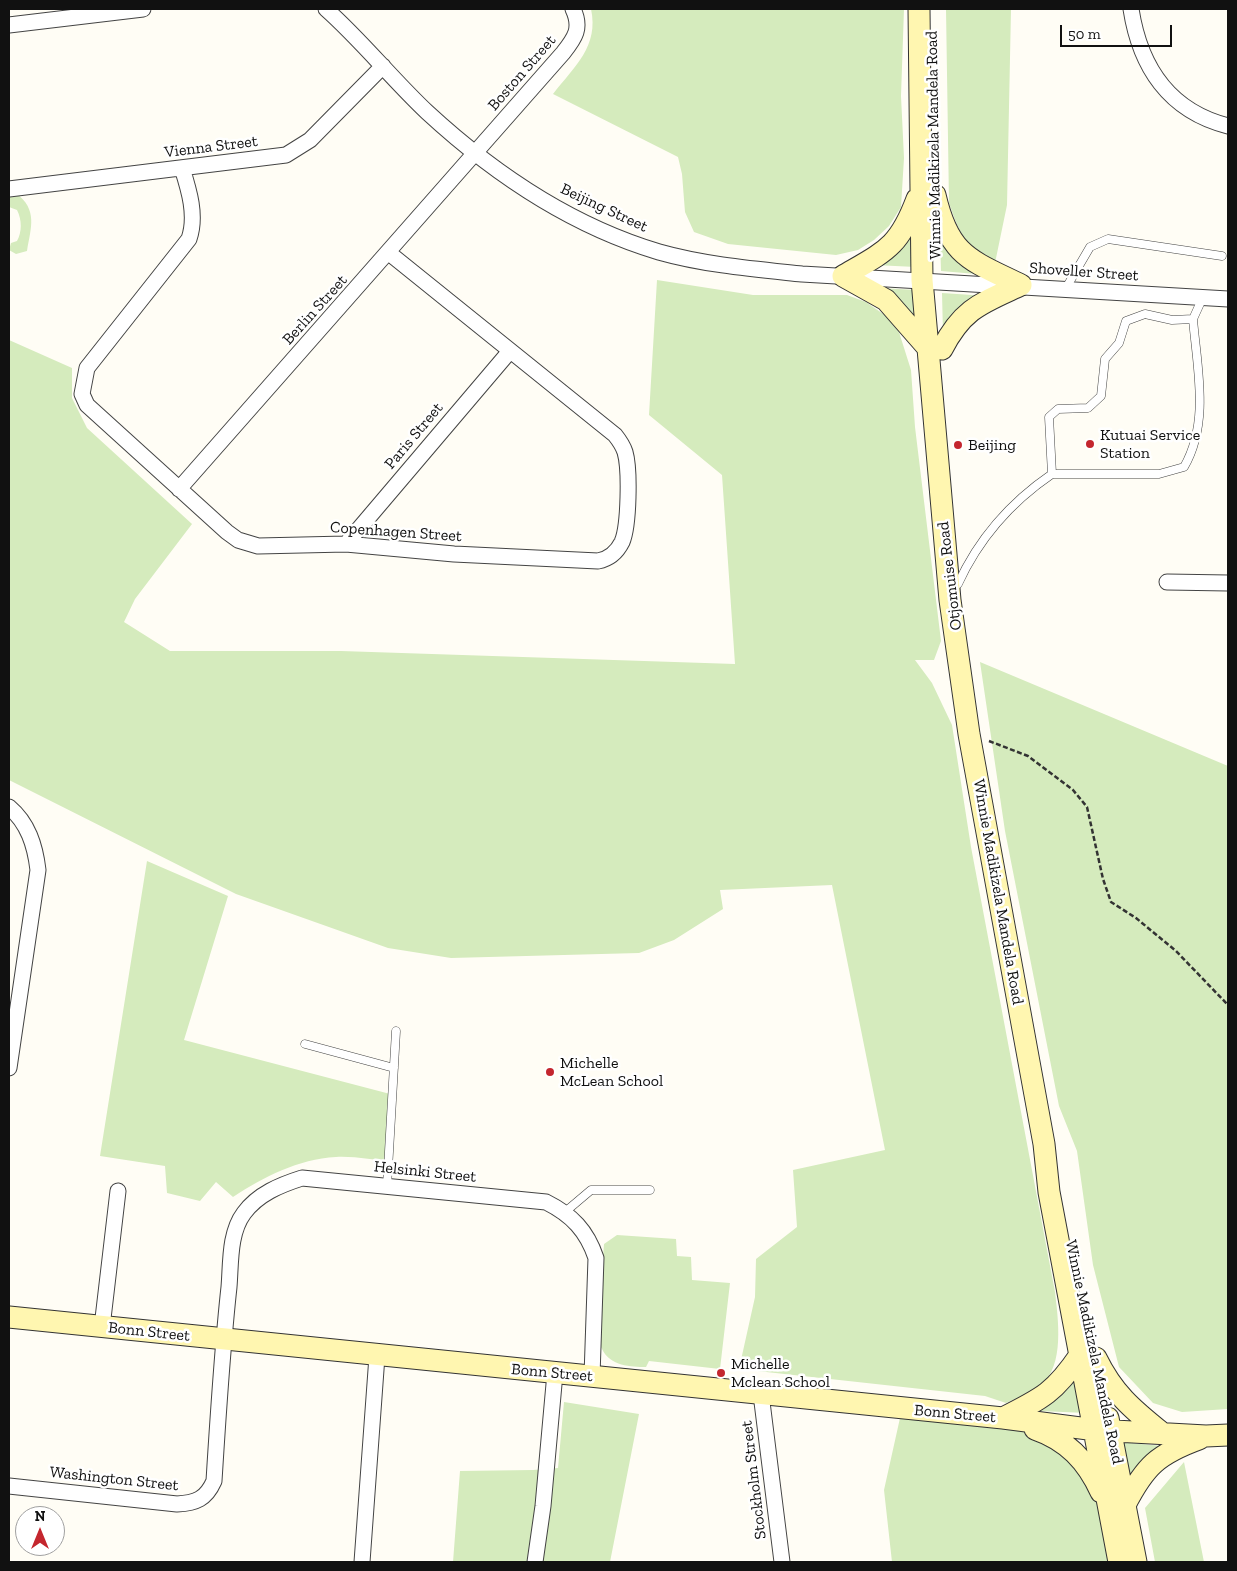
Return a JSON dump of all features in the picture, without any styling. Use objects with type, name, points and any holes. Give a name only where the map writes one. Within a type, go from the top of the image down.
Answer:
[{"type":"main road","name":"Winnie Madikizela Mandela Road","points":[[919,9],[928,191],[930,280]]},
{"type":"main road","name":"Winnie Madikizela Mandela Road","points":[[928,191],[931,9]]},
{"type":"main road","points":[[928,191],[896,241],[881,254],[844,276],[886,300],[935,348],[974,307],[1021,285]]},
{"type":"main road","points":[[928,191],[944,226],[967,258],[1021,285]]},
{"type":"main road","name":"Otjomuise Road","points":[[930,280],[950,600],[957,639]]},
{"type":"main road","name":"Otjomuise Road","points":[[935,348],[958,584],[957,639]]},
{"type":"main road","name":"Winnie Madikizela Mandela Road","points":[[957,639],[969,734],[1044,1144],[1060,1190],[1088,1356],[1103,1430],[1116,1505],[1119,1562]]},
{"type":"main road","name":"Bonn Street","points":[[9,1317],[1003,1418],[1103,1430],[1206,1436]]},
{"type":"main road","points":[[1003,1418],[1043,1397],[1088,1356],[1124,1402],[1162,1433]]},
{"type":"main road","points":[[1003,1418],[1053,1435],[1066,1443],[1077,1454],[1098,1485],[1116,1505],[1150,1465],[1172,1449],[1206,1436],[1228,1435]]},
{"type":"main road","name":"Winnie Madikizela Mandela Road","points":[[1116,1505],[1136,1562]]},
{"type":"street","points":[[9,25],[144,9]]},
{"type":"street","name":"Beijing Street","points":[[326,9],[427,111],[476,153],[521,186],[562,211],[613,235],[659,252],[744,268],[844,276],[930,280]]},
{"type":"street","name":"Boston Street","points":[[476,153],[575,37],[578,19],[573,9]]},
{"type":"street","points":[[1131,9],[1135,34],[1150,70],[1177,102],[1208,121],[1228,126]]},
{"type":"street","name":"Vienna Street","points":[[9,189],[273,158],[299,149],[383,66]]},
{"type":"street","name":"Berlin Street","points":[[179,489],[389,252],[433,199],[476,153]]},
{"type":"street","name":"Copenhagen Street","points":[[182,168],[189,189],[192,213],[192,230],[189,239],[86,368],[82,394],[88,405],[179,489],[227,532],[247,544],[258,546],[346,544],[454,554],[598,561],[607,559],[616,551],[625,530],[628,474],[624,449],[615,435],[389,252]]},
{"type":"street","name":"Shoveller Street","points":[[930,280],[1228,299]]},
{"type":"street","name":"Paris Street","points":[[346,544],[510,351]]},
{"type":"street","points":[[1167,582],[1228,583]]},
{"type":"street","points":[[9,807],[16,813],[28,831],[36,850],[38,870],[9,1068]]},
{"type":"street","name":"Helsinki Street","points":[[223,1339],[235,1231],[244,1213],[260,1197],[280,1185],[302,1178],[387,1186],[546,1202],[565,1212],[590,1240],[596,1258],[592,1376]]},
{"type":"street","points":[[102,1327],[118,1191]]},
{"type":"street","name":"Washington Street","points":[[9,1486],[177,1504],[190,1503],[202,1499],[214,1481],[223,1339]]},
{"type":"street","points":[[362,1562],[378,1356]]},
{"type":"street","points":[[534,1562],[544,1506],[555,1373]]},
{"type":"street","name":"Stockholm Street","points":[[761,1394],[782,1562]]},
{"type":"lane","points":[[1066,288],[1090,247],[1108,239],[1222,256]]},
{"type":"lane","points":[[958,584],[971,556],[996,526],[1026,492],[1052,474],[1159,474],[1184,467],[1193,452],[1199,428],[1200,403],[1193,319],[1203,297]]},
{"type":"lane","points":[[1052,474],[1049,417],[1058,409],[1088,408],[1101,396],[1105,359],[1119,343],[1126,321],[1145,314],[1172,320],[1193,319]]},
{"type":"lane","points":[[387,1186],[396,1031]]},
{"type":"lane","points":[[305,1044],[394,1068]]},
{"type":"lane","points":[[565,1212],[591,1190],[650,1190]]},
{"type":"path","points":[[969,734],[1028,756],[1073,790],[1087,807],[1103,879],[1111,902],[1136,918],[1176,952],[1228,1005]]},
{"type":"green space","points":[[591,9],[904,9],[901,96],[904,158],[901,207],[889,226],[874,240],[858,250],[836,255],[728,244],[694,232],[685,212],[682,174],[678,157],[553,94],[577,65],[588,45],[592,34],[593,22]]},
{"type":"green space","points":[[946,9],[1011,9],[1007,205],[995,263],[977,251],[965,239],[960,232],[949,203]]},
{"type":"green space","points":[[9,193],[16,193],[23,199],[28,206],[31,219],[27,251],[16,254],[9,250],[11,243],[17,241],[19,237],[21,222],[17,210],[9,207]]},
{"type":"green space","points":[[915,228],[916,267],[874,265]]},
{"type":"green space","points":[[940,236],[976,274],[941,271]]},
{"type":"green space","points":[[657,280],[753,295],[847,295],[866,302],[886,316],[899,332],[911,370],[915,427],[941,641],[934,660],[915,660],[932,683],[952,725],[971,847],[1055,1292],[1058,1341],[1054,1366],[1049,1377],[1041,1385],[1006,1403],[985,1396],[739,1369],[755,1297],[756,1259],[797,1227],[793,1170],[885,1150],[832,885],[720,890],[723,909],[674,940],[639,953],[451,958],[388,948],[236,894],[9,780],[9,340],[72,368],[72,398],[87,428],[192,524],[135,599],[124,622],[170,651],[341,651],[735,664],[722,475],[649,415]]},
{"type":"green space","points":[[882,288],[915,290],[919,332]]},
{"type":"green space","points":[[942,293],[987,296],[943,334]]},
{"type":"green space","points":[[980,662],[1228,766],[1228,1409],[1182,1412],[1153,1403],[1119,1367],[1093,1265],[1077,1151],[1059,1106],[1005,831]]},
{"type":"green space","points":[[147,861],[228,896],[184,1040],[394,1095],[393,1162],[350,1157],[322,1158],[282,1170],[233,1197],[216,1182],[200,1201],[167,1193],[165,1166],[100,1156]]},
{"type":"green space","points":[[617,1235],[676,1239],[677,1256],[691,1257],[692,1280],[730,1283],[720,1369],[649,1361],[646,1367],[628,1366],[615,1362],[606,1355],[600,1342],[600,1299],[604,1244]]},
{"type":"green space","points":[[1075,1375],[1087,1413],[1039,1411],[1058,1397]]},
{"type":"green space","points":[[564,1402],[639,1414],[610,1562],[453,1562],[460,1471],[558,1468]]},
{"type":"green space","points":[[902,1409],[1053,1435],[1098,1485],[1119,1562],[892,1562],[884,1490]]},
{"type":"green space","points":[[1118,1442],[1163,1446],[1128,1483]]},
{"type":"green space","points":[[1184,1462],[1204,1562],[1155,1562],[1145,1508]]},
{"type":"place","name":"Kutuai Service Station","points":[[1090,444]]},
{"type":"place","name":"Beijing","points":[[958,445]]},
{"type":"place","name":"Michelle McLean School","points":[[550,1072]]},
{"type":"place","name":"Michelle Mclean School","points":[[721,1373]]}]
